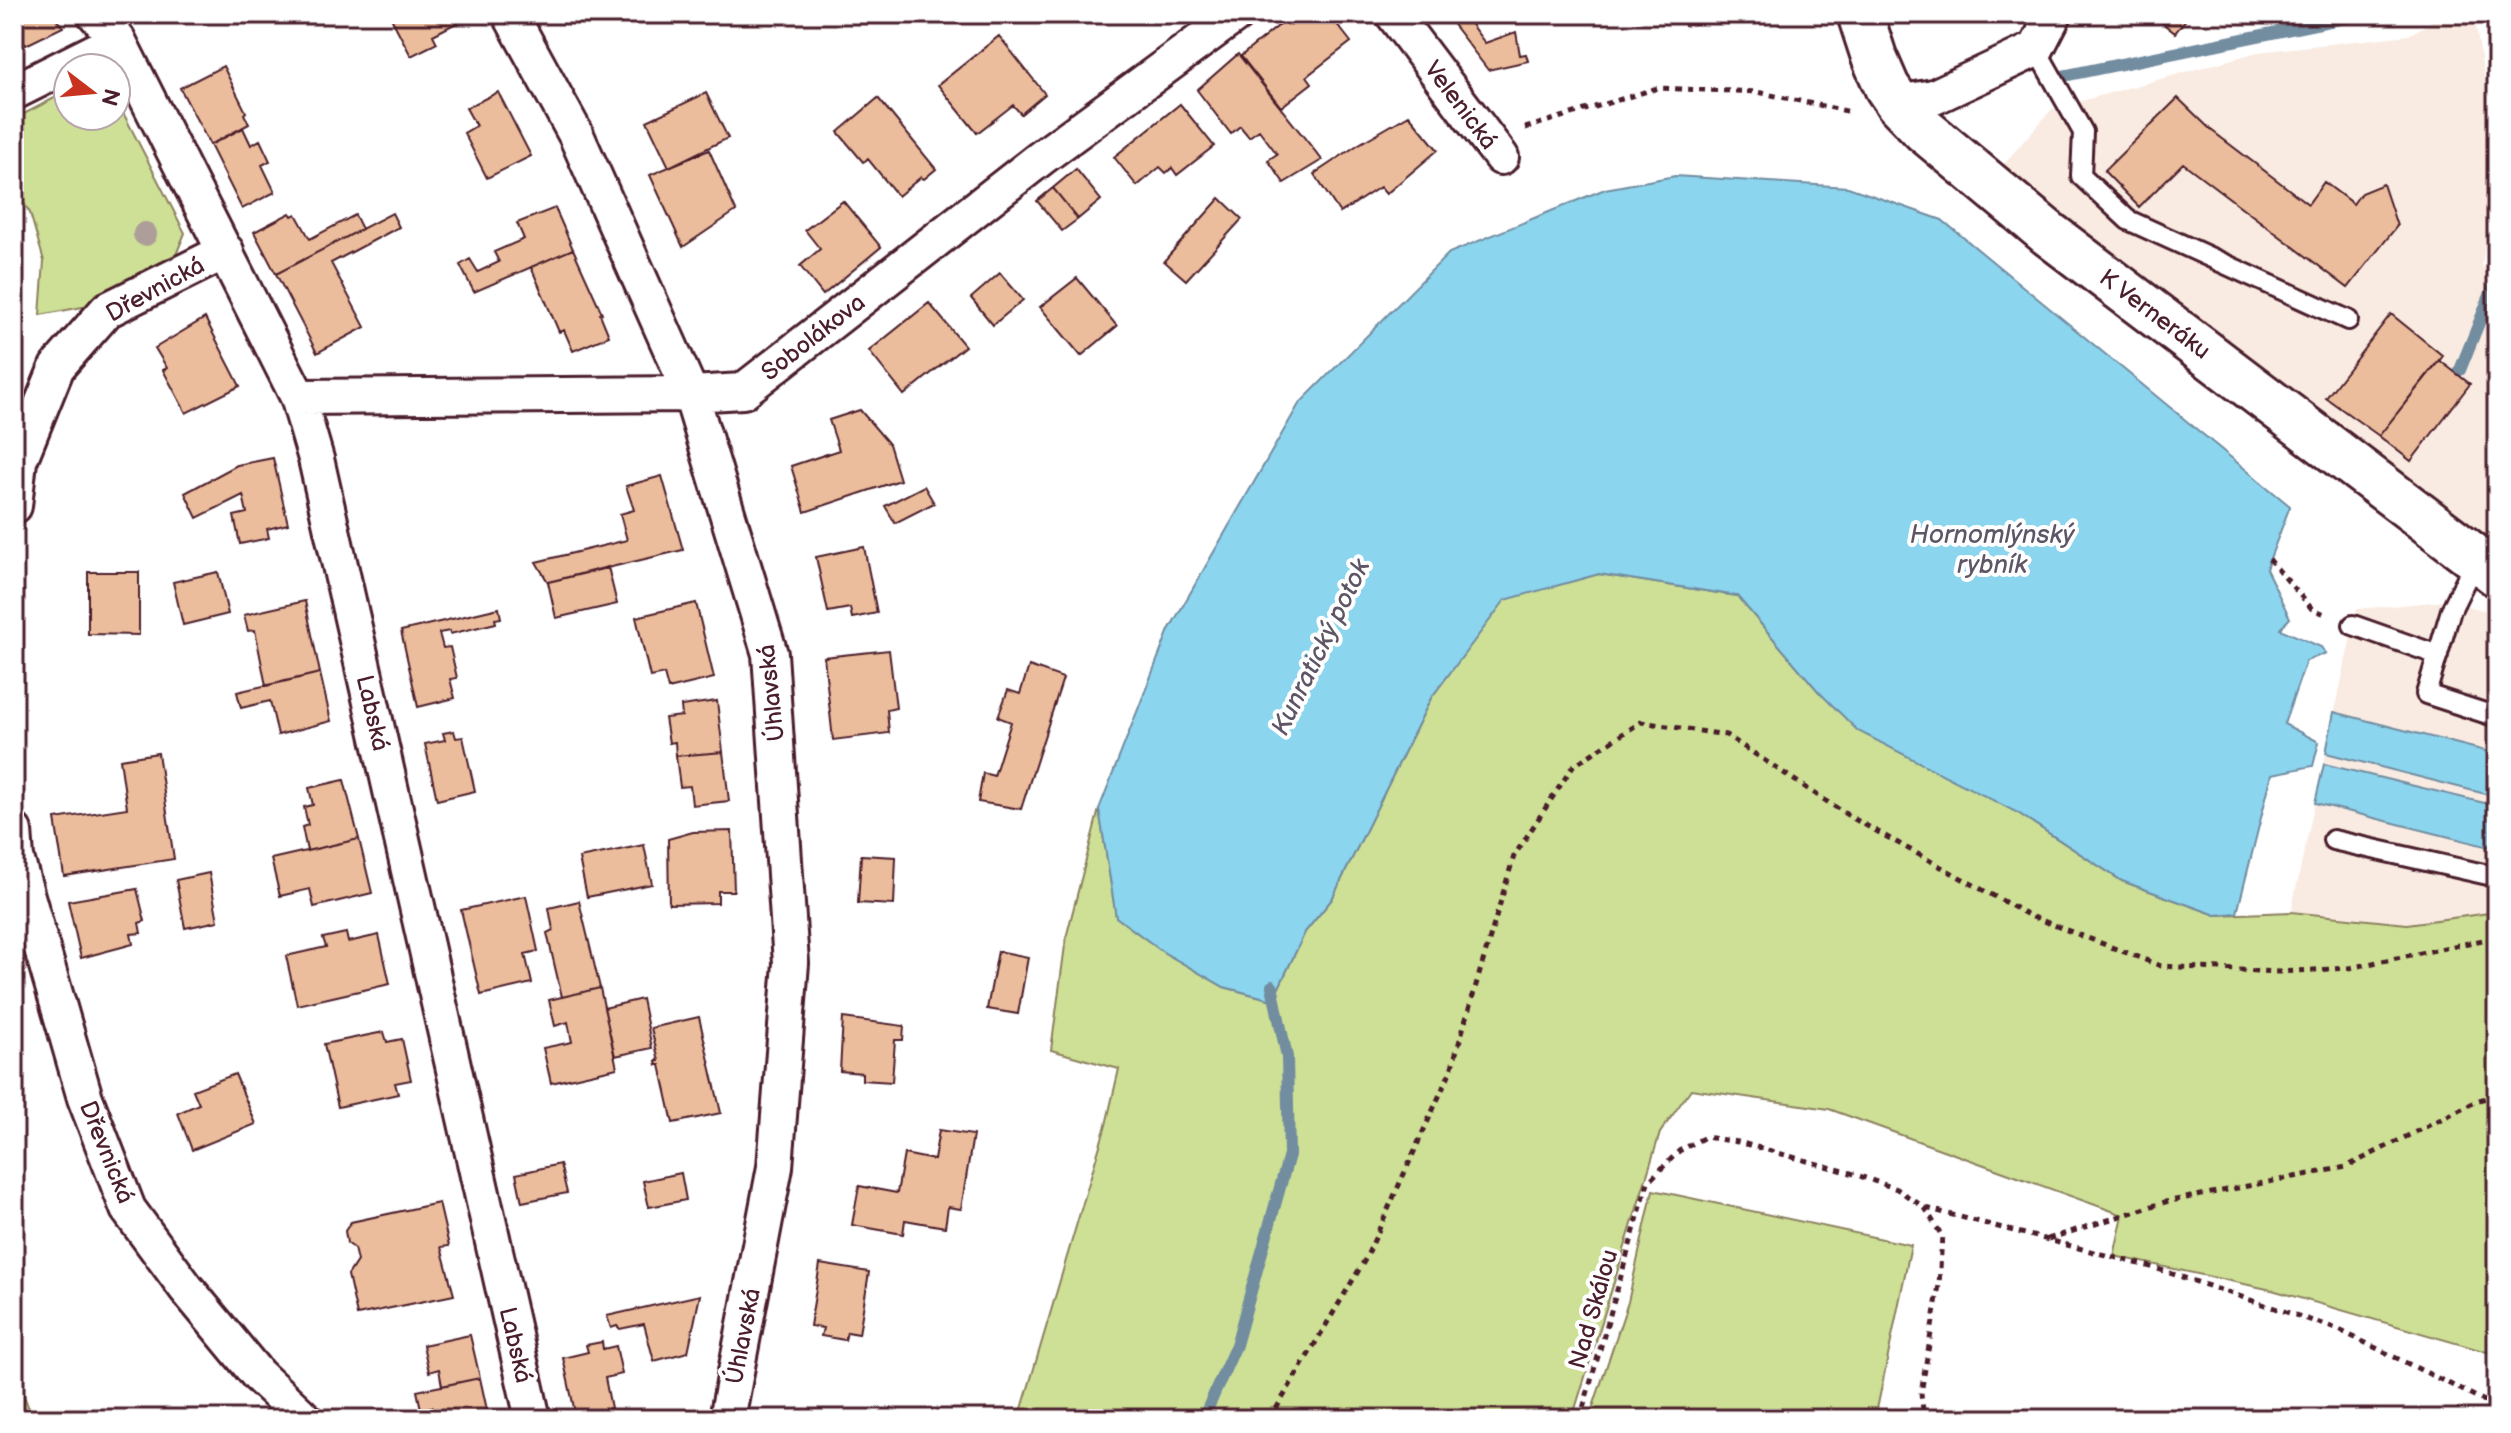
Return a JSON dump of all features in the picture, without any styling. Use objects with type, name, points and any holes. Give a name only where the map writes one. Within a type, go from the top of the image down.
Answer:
[{"type":"street","name":"Labská","points":[[95,14],[126,27],[226,251],[298,397],[316,459],[533,1419]]},
{"type":"street","name":"Úhlavská","points":[[510,14],[576,135],[691,394],[770,654],[791,963],[775,1167],[727,1419]]},
{"type":"street","name":"Sobolákova","points":[[298,397],[743,391],[1041,158],[1237,14]]},
{"type":"street","name":"Velenická","points":[[1393,14],[1494,148]]},
{"type":"street","name":"K Verneráku","points":[[1860,14],[1887,87],[1878,108],[1924,130],[2049,234],[2487,566]]},
{"type":"street","points":[[1878,108],[1934,97],[2036,49],[2054,14]]},
{"type":"street","points":[[14,92],[126,27]]},
{"type":"street","name":"Dřevnická","points":[[14,506],[19,461],[57,367],[107,310],[226,251]]},
{"type":"street","name":"Dřevnická","points":[[14,831],[16,858],[85,1098],[128,1209],[186,1288],[258,1375],[305,1419]]},
{"type":"lane","points":[[2036,49],[2083,132],[2081,176],[2128,220],[2348,320]]},
{"type":"lane","points":[[2487,566],[2451,610],[2426,694],[2497,717]]},
{"type":"lane","points":[[2353,625],[2438,655]]},
{"type":"lane","points":[[2333,840],[2497,877]]},
{"type":"path","points":[[1494,148],[1658,88],[1757,92],[1878,108]]},
{"type":"path","points":[[2269,559],[2312,609],[2353,625]]},
{"type":"path","points":[[1270,1419],[1366,1258],[1451,1070],[1514,856],[1573,766],[1641,722],[1726,735],[1849,816],[2030,916],[2161,966],[2278,972],[2349,968],[2497,937]]},
{"type":"path","points":[[2046,1240],[2165,1202],[2346,1167],[2479,1100],[2497,1095]]},
{"type":"path","name":"Nad Skálou","points":[[1580,1419],[1648,1182],[1679,1151],[1705,1137],[1738,1142],[1897,1189],[1925,1208]]},
{"type":"path","points":[[1925,1208],[2155,1268],[2337,1329],[2497,1407]]},
{"type":"path","points":[[1924,1419],[1921,1393],[1939,1285],[1942,1236],[1925,1208]]},
{"type":"shaded area","points":[[2444,14],[2474,14],[2497,156],[2482,266],[2497,272],[2497,310],[2491,328],[2497,330],[2497,552],[2284,392],[2000,168],[2052,109],[2258,52],[2409,35]]},
{"type":"shaded area","points":[[2444,601],[2497,613],[2497,912],[2407,924],[2291,912],[2357,609]]},
{"type":"green space","points":[[52,99],[52,132],[132,130],[185,233],[173,262],[88,306],[40,315],[44,261],[30,213],[14,187],[14,119]]},
{"type":"green space","points":[[1599,574],[1737,596],[1819,692],[2018,813],[2122,881],[2216,915],[2291,912],[2407,924],[2497,912],[2497,1355],[2272,1290],[2114,1256],[2123,1215],[1829,1109],[1691,1089],[1660,1133],[1572,1419],[1019,1419],[1106,1125],[1119,1069],[1051,1050],[1066,938],[1099,809],[1116,917],[1163,952],[1224,987],[1273,1000],[1305,932],[1332,899],[1431,698],[1505,599]]},
{"type":"green space","points":[[1653,1190],[1911,1245],[1875,1419],[1589,1419],[1628,1302]]},
{"type":"green space","points":[[14,1370],[33,1419],[14,1419]]},
{"type":"water","name":"Hornomlýnský rybník","points":[[1675,176],[1848,187],[1942,220],[2290,506],[2266,569],[2290,618],[2280,629],[2321,647],[2326,653],[2306,661],[2284,724],[2319,742],[2313,766],[2272,774],[2237,913],[2216,915],[2122,881],[2018,813],[1858,731],[1819,692],[1737,596],[1599,574],[1505,600],[1431,698],[1332,899],[1305,932],[1273,1000],[1224,987],[1163,952],[1116,917],[1099,809],[1169,630],[1299,404],[1449,253],[1605,189]]},
{"type":"water","points":[[2334,712],[2497,754],[2497,797],[2326,753]]},
{"type":"water","points":[[2324,764],[2497,806],[2497,849],[2315,803]]},
{"type":"building","points":[[14,14],[52,14],[63,27],[26,45],[14,32]]},
{"type":"building","points":[[389,14],[461,14],[464,19],[433,35],[437,43],[411,56]]},
{"type":"building","points":[[1293,14],[1329,14],[1351,42],[1307,76],[1312,83],[1281,107],[1241,56]]},
{"type":"building","points":[[1445,14],[1463,14],[1485,43],[1516,32],[1520,55],[1526,54],[1528,61],[1488,70]]},
{"type":"building","points":[[1682,14],[1737,14],[1685,26]]},
{"type":"building","points":[[2151,14],[2190,14],[2175,33]]},
{"type":"building","points":[[999,36],[1045,94],[1021,114],[1013,105],[977,133],[938,85]]},
{"type":"building","points":[[1238,54],[1322,160],[1284,183],[1268,160],[1277,154],[1259,130],[1249,137],[1240,126],[1231,134],[1197,90]]},
{"type":"building","points":[[223,66],[249,124],[210,145],[180,88]]},
{"type":"building","points":[[498,92],[531,156],[487,178],[464,133],[476,126],[466,108]]},
{"type":"building","points":[[706,93],[728,138],[669,167],[647,121]]},
{"type":"building","points":[[878,98],[936,169],[898,196],[868,159],[863,162],[838,132]]},
{"type":"building","points":[[2178,98],[2211,130],[2308,204],[2324,182],[2353,204],[2361,193],[2383,184],[2397,226],[2348,288],[2183,163],[2139,207],[2104,171]]},
{"type":"building","points":[[1180,104],[1214,146],[1177,175],[1172,168],[1166,173],[1160,167],[1137,186],[1114,157]]},
{"type":"building","points":[[1409,115],[1438,150],[1386,194],[1380,187],[1340,213],[1314,174]]},
{"type":"building","points":[[243,128],[251,145],[260,140],[270,161],[262,165],[275,192],[242,209],[210,145]]},
{"type":"building","points":[[709,150],[736,211],[683,247],[650,175]]},
{"type":"building","points":[[1076,169],[1101,200],[1078,219],[1053,188]]},
{"type":"building","points":[[1053,188],[1078,219],[1062,231],[1037,201]]},
{"type":"building","points":[[1220,198],[1242,219],[1186,280],[1164,261]]},
{"type":"building","points":[[843,201],[881,247],[823,295],[800,266],[820,249],[805,230]]},
{"type":"building","points":[[555,208],[573,249],[474,292],[460,265],[470,259],[478,272],[499,262],[494,252],[524,239],[517,223]]},
{"type":"building","points":[[290,213],[292,216],[296,214],[310,239],[355,215],[362,229],[276,274],[254,232]]},
{"type":"building","points":[[392,213],[399,227],[331,263],[365,327],[317,353],[276,274]]},
{"type":"building","points":[[573,249],[609,336],[573,351],[564,330],[559,332],[531,267]]},
{"type":"building","points":[[1000,273],[1023,300],[993,325],[971,298]]},
{"type":"building","points":[[1077,278],[1117,326],[1081,356],[1040,307]]},
{"type":"building","points":[[929,303],[965,346],[904,395],[869,351]]},
{"type":"building","points":[[2391,314],[2443,356],[2379,436],[2326,398]]},
{"type":"building","points":[[205,318],[240,386],[186,413],[155,348]]},
{"type":"building","points":[[2439,360],[2470,384],[2411,461],[2379,436]]},
{"type":"building","points":[[860,410],[889,444],[900,480],[805,512],[791,466],[839,450],[829,420]]},
{"type":"building","points":[[273,458],[288,524],[267,529],[269,538],[240,544],[234,516],[247,513],[243,495],[197,518],[185,493],[237,465]]},
{"type":"building","points":[[662,476],[683,550],[548,582],[536,562],[627,540],[620,514],[634,510],[626,486]]},
{"type":"building","points":[[924,486],[934,503],[895,523],[885,506]]},
{"type":"building","points":[[864,547],[877,613],[852,618],[850,608],[828,612],[816,557]]},
{"type":"building","points":[[608,567],[617,604],[556,618],[548,582]]},
{"type":"building","points":[[88,572],[139,572],[139,635],[88,634]]},
{"type":"building","points":[[218,572],[228,614],[183,625],[173,582]]},
{"type":"building","points":[[305,601],[320,673],[266,686],[255,630],[248,631],[244,615]]},
{"type":"building","points":[[696,603],[714,678],[668,689],[664,674],[650,677],[636,617]]},
{"type":"building","points":[[499,608],[501,618],[495,619],[496,623],[450,634],[450,631],[439,633],[443,648],[450,647],[457,678],[450,679],[455,698],[418,707],[401,631]]},
{"type":"building","points":[[889,650],[896,708],[887,710],[889,733],[833,740],[824,657]]},
{"type":"building","points":[[1029,666],[1063,678],[1021,809],[978,802],[983,773],[994,776],[1011,722],[998,717],[1008,690],[1020,694]]},
{"type":"building","points":[[320,673],[331,721],[278,735],[270,701],[241,708],[237,692]]},
{"type":"building","points":[[717,701],[723,752],[676,756],[675,742],[669,743],[665,718],[682,716],[681,706]]},
{"type":"building","points":[[454,731],[456,738],[463,737],[475,791],[437,800],[425,744],[445,740],[443,733]]},
{"type":"building","points":[[723,752],[729,801],[692,805],[690,786],[680,787],[676,756]]},
{"type":"building","points":[[158,753],[174,859],[64,876],[55,819],[127,808],[120,759]]},
{"type":"building","points":[[344,780],[359,839],[307,851],[302,827],[308,825],[304,807],[313,805],[309,788]]},
{"type":"building","points":[[732,831],[734,891],[718,891],[718,903],[669,904],[668,839],[693,832]]},
{"type":"building","points":[[359,839],[372,893],[314,907],[310,889],[280,896],[271,859]]},
{"type":"building","points":[[644,845],[652,884],[587,897],[579,858]]},
{"type":"building","points":[[861,855],[896,857],[894,905],[858,903]]},
{"type":"building","points":[[209,873],[218,921],[185,928],[176,880]]},
{"type":"building","points":[[137,889],[145,921],[139,923],[141,933],[131,934],[133,944],[81,958],[68,901]]},
{"type":"building","points":[[526,896],[538,951],[525,954],[532,983],[481,995],[461,910]]},
{"type":"building","points":[[579,901],[600,988],[562,997],[547,933],[553,930],[549,908]]},
{"type":"building","points":[[346,933],[348,942],[379,935],[390,984],[297,1005],[286,956],[326,947],[323,938]]},
{"type":"building","points":[[998,951],[1028,957],[1018,1014],[987,1009]]},
{"type":"building","points":[[600,988],[617,1068],[551,1083],[543,1048],[572,1042],[568,1022],[555,1026],[549,1000]]},
{"type":"building","points":[[642,999],[652,1048],[615,1056],[604,1008]]},
{"type":"building","points":[[699,1017],[721,1113],[673,1123],[660,1065],[656,1061],[659,1061],[651,1028]]},
{"type":"building","points":[[843,1018],[904,1026],[903,1040],[895,1040],[892,1082],[862,1080],[862,1073],[840,1071]]},
{"type":"building","points":[[384,1032],[387,1042],[402,1039],[411,1080],[395,1083],[398,1094],[338,1107],[324,1044]]},
{"type":"building","points":[[235,1074],[256,1124],[192,1150],[178,1113],[199,1104],[193,1090]]},
{"type":"building","points":[[939,1130],[973,1135],[961,1209],[948,1207],[945,1227],[905,1220],[903,1234],[852,1225],[859,1186],[897,1193],[904,1154],[934,1160]]},
{"type":"building","points":[[560,1164],[567,1193],[522,1202],[516,1174]]},
{"type":"building","points":[[681,1173],[686,1200],[649,1207],[643,1181]]},
{"type":"building","points":[[439,1203],[449,1246],[441,1247],[454,1295],[357,1315],[348,1275],[357,1261],[354,1248],[347,1243],[345,1231],[351,1222]]},
{"type":"building","points":[[820,1264],[869,1272],[859,1334],[847,1332],[845,1340],[821,1336],[823,1328],[810,1326]]},
{"type":"building","points":[[700,1295],[688,1352],[654,1361],[644,1324],[611,1328],[607,1316]]},
{"type":"building","points":[[470,1335],[480,1378],[442,1386],[439,1369],[429,1372],[423,1345]]},
{"type":"building","points":[[602,1342],[603,1349],[616,1346],[622,1374],[605,1378],[611,1408],[576,1417],[563,1358],[588,1352],[586,1345]]},
{"type":"building","points":[[480,1378],[489,1419],[435,1419],[432,1407],[421,1409],[417,1391]]},
{"type":"waterway","name":"Kunratický potok","points":[[2063,76],[2364,14]]},
{"type":"waterway","points":[[2492,14],[2497,55]]},
{"type":"waterway","points":[[2460,370],[2497,278]]},
{"type":"waterway","name":"Kunratický potok","points":[[1203,1419],[1236,1345],[1289,1155],[1287,1057],[1272,986]]}]
